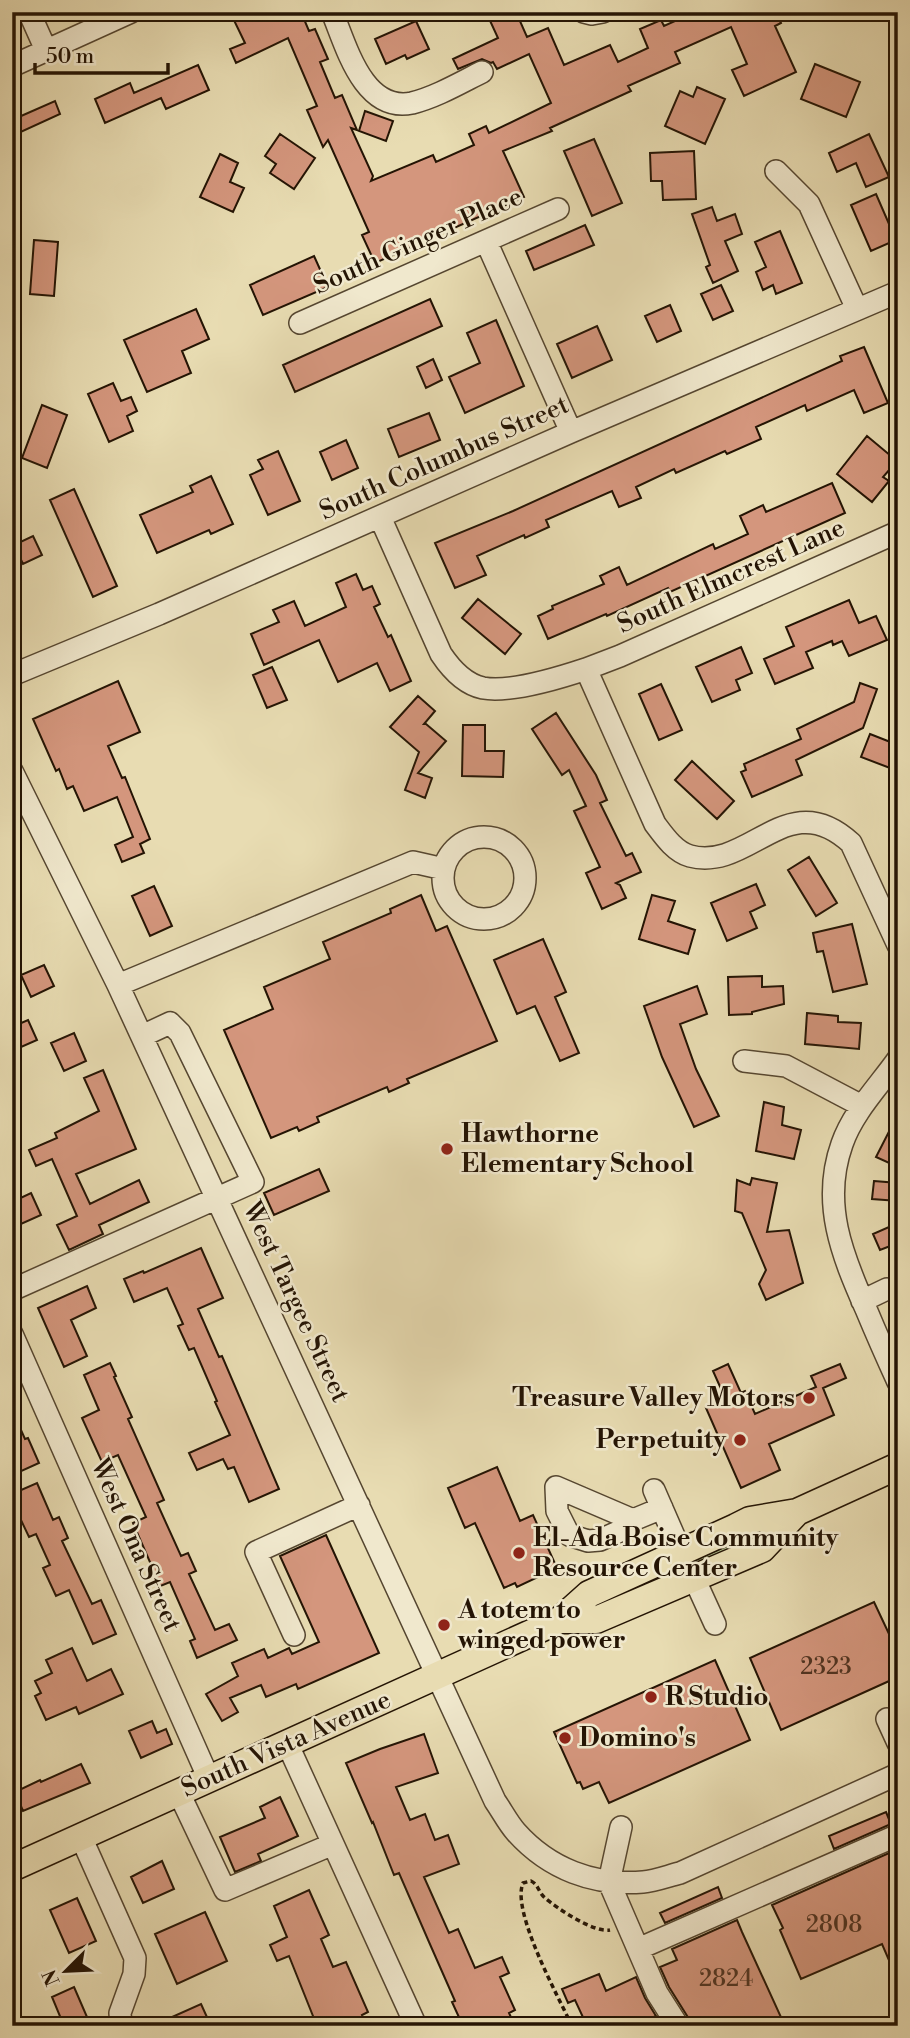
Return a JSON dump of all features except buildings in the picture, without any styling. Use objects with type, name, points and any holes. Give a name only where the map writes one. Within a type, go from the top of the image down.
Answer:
[{"type":"main road","name":"South Vista Avenue","points":[[13,1867],[560,1620],[589,1594],[750,1520],[797,1512],[898,1466]]},
{"type":"main road","name":"South Vista Avenue","points":[[560,1620],[596,1620],[762,1549],[797,1512]]},
{"type":"street","points":[[29,12],[46,50]]},
{"type":"street","points":[[12,66],[131,12]]},
{"type":"street","points":[[332,12],[359,77],[381,98],[394,103],[428,98],[482,72]]},
{"type":"street","points":[[584,12],[603,12]]},
{"type":"street","points":[[776,171],[809,204],[857,309]]},
{"type":"street","name":"South Ginger Place","points":[[300,323],[558,209]]},
{"type":"street","points":[[486,241],[571,432]]},
{"type":"street","name":"South Columbus Street","points":[[12,675],[159,614],[571,432],[898,292]]},
{"type":"street","name":"South Elmcrest Lane","points":[[380,517],[441,654],[450,668],[481,688],[499,689],[549,681],[620,656],[898,532]]},
{"type":"street","points":[[586,669],[655,824],[669,843],[689,856],[709,858],[728,853],[796,822],[825,825],[839,831],[851,843],[898,945]]},
{"type":"street","name":"West Targee Street","points":[[12,771],[118,985],[218,1198],[495,1801],[515,1831],[535,1850],[558,1866],[579,1875],[609,1882],[645,1882],[680,1873],[898,1774]]},
{"type":"street","points":[[118,985],[413,862],[444,869]]},
{"type":"street","points":[[12,1290],[253,1182],[180,1033],[170,1023],[142,1036]]},
{"type":"street","points":[[898,1059],[862,1106],[842,1142],[833,1194],[836,1228],[846,1265],[898,1382]]},
{"type":"street","points":[[744,1061],[786,1066],[862,1106]]},
{"type":"street","points":[[862,1301],[887,1289]]},
{"type":"street","name":"West Ona Street","points":[[12,1334],[209,1779]]},
{"type":"street","points":[[633,1520],[658,1499],[681,1552]]},
{"type":"street","points":[[294,1636],[257,1552],[359,1505]]},
{"type":"street","points":[[694,1578],[715,1624]]},
{"type":"street","points":[[887,1719],[898,1743]]},
{"type":"street","points":[[287,1743],[416,2026]]},
{"type":"street","points":[[179,1793],[225,1889],[333,1844]]},
{"type":"street","points":[[621,1827],[609,1882],[657,1993],[678,2026]]},
{"type":"street","points":[[638,1949],[898,1835]]},
{"type":"street","points":[[81,1837],[135,1958],[134,1974],[120,2013],[121,2026]]},
{"type":"path","points":[[572,2026],[526,1925],[520,1890],[523,1883],[535,1883],[540,1893],[548,1900],[601,1932],[615,1929]]},
{"type":"green space","points":[[781,1518],[764,1536],[596,1608],[605,1599]]},
{"type":"place","name":"Hawthorne Elementary School","points":[[447,1149]]},
{"type":"place","name":"Treasure Valley Motors","points":[[809,1398]]},
{"type":"place","name":"Perpetuity","points":[[740,1440]]},
{"type":"place","name":"El-Ada Boise Community Resource Center","points":[[519,1553]]},
{"type":"place","name":"A totem to winged power","points":[[444,1625]]},
{"type":"place","name":"R Studio","points":[[651,1697]]},
{"type":"place","name":"Domino's","points":[[565,1738]]}]
